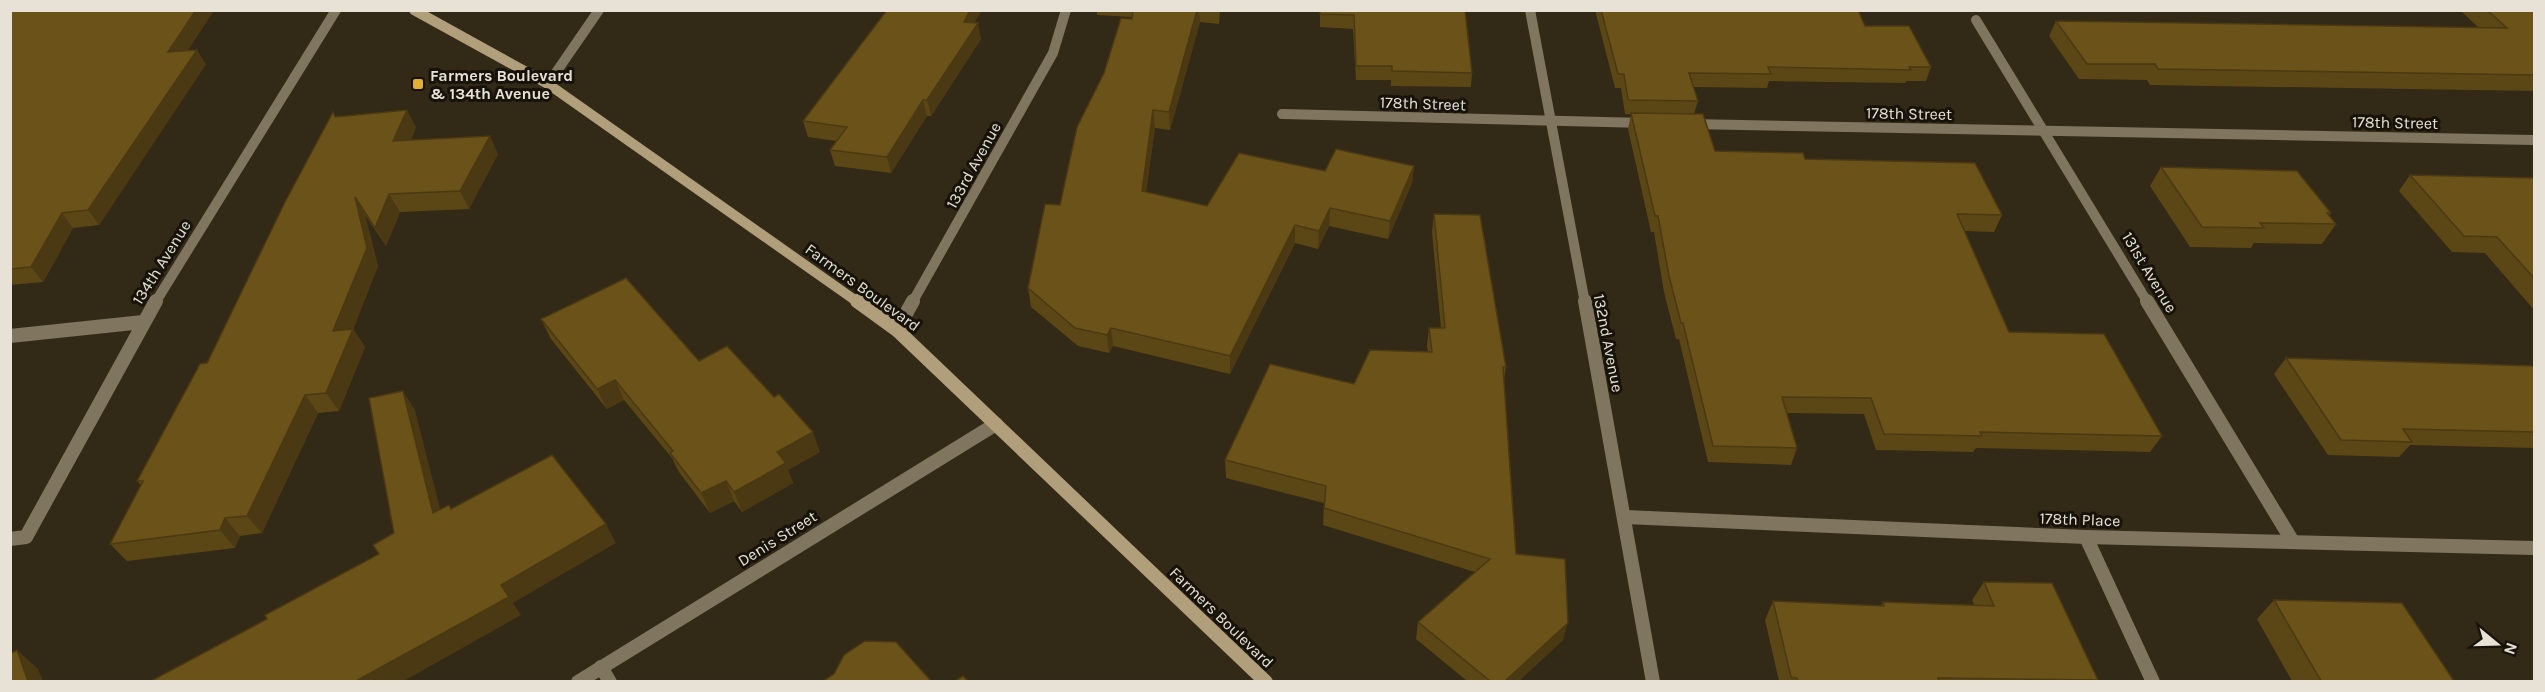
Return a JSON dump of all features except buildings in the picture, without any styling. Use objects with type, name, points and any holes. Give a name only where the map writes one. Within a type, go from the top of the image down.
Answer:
[{"type":"main road","name":"Farmers Boulevard","points":[[414,10],[548,84],[897,330],[1266,681]]},
{"type":"street","name":"134th Avenue","points":[[10,539],[26,537],[143,322],[336,10]]},
{"type":"street","points":[[548,84],[599,10]]},
{"type":"street","name":"133rd Avenue","points":[[897,330],[1053,53],[1066,10]]},
{"type":"street","name":"132nd Avenue","points":[[1530,10],[1625,517],[1653,681]]},
{"type":"street","name":"131st Avenue","points":[[1976,20],[2293,542]]},
{"type":"street","name":"178th Street","points":[[1282,114],[1656,123]]},
{"type":"street","name":"178th Street","points":[[1679,124],[2535,140]]},
{"type":"street","points":[[10,336],[143,322]]},
{"type":"street","name":"Denis Street","points":[[578,681],[996,424]]},
{"type":"street","name":"178th Place","points":[[1625,517],[2086,537],[2535,548]]},
{"type":"street","points":[[2086,537],[2153,681]]},
{"type":"street","points":[[601,667],[610,681]]},
{"type":"place","name":"Farmers Boulevard & 134th Avenue","points":[[418,84]]}]
